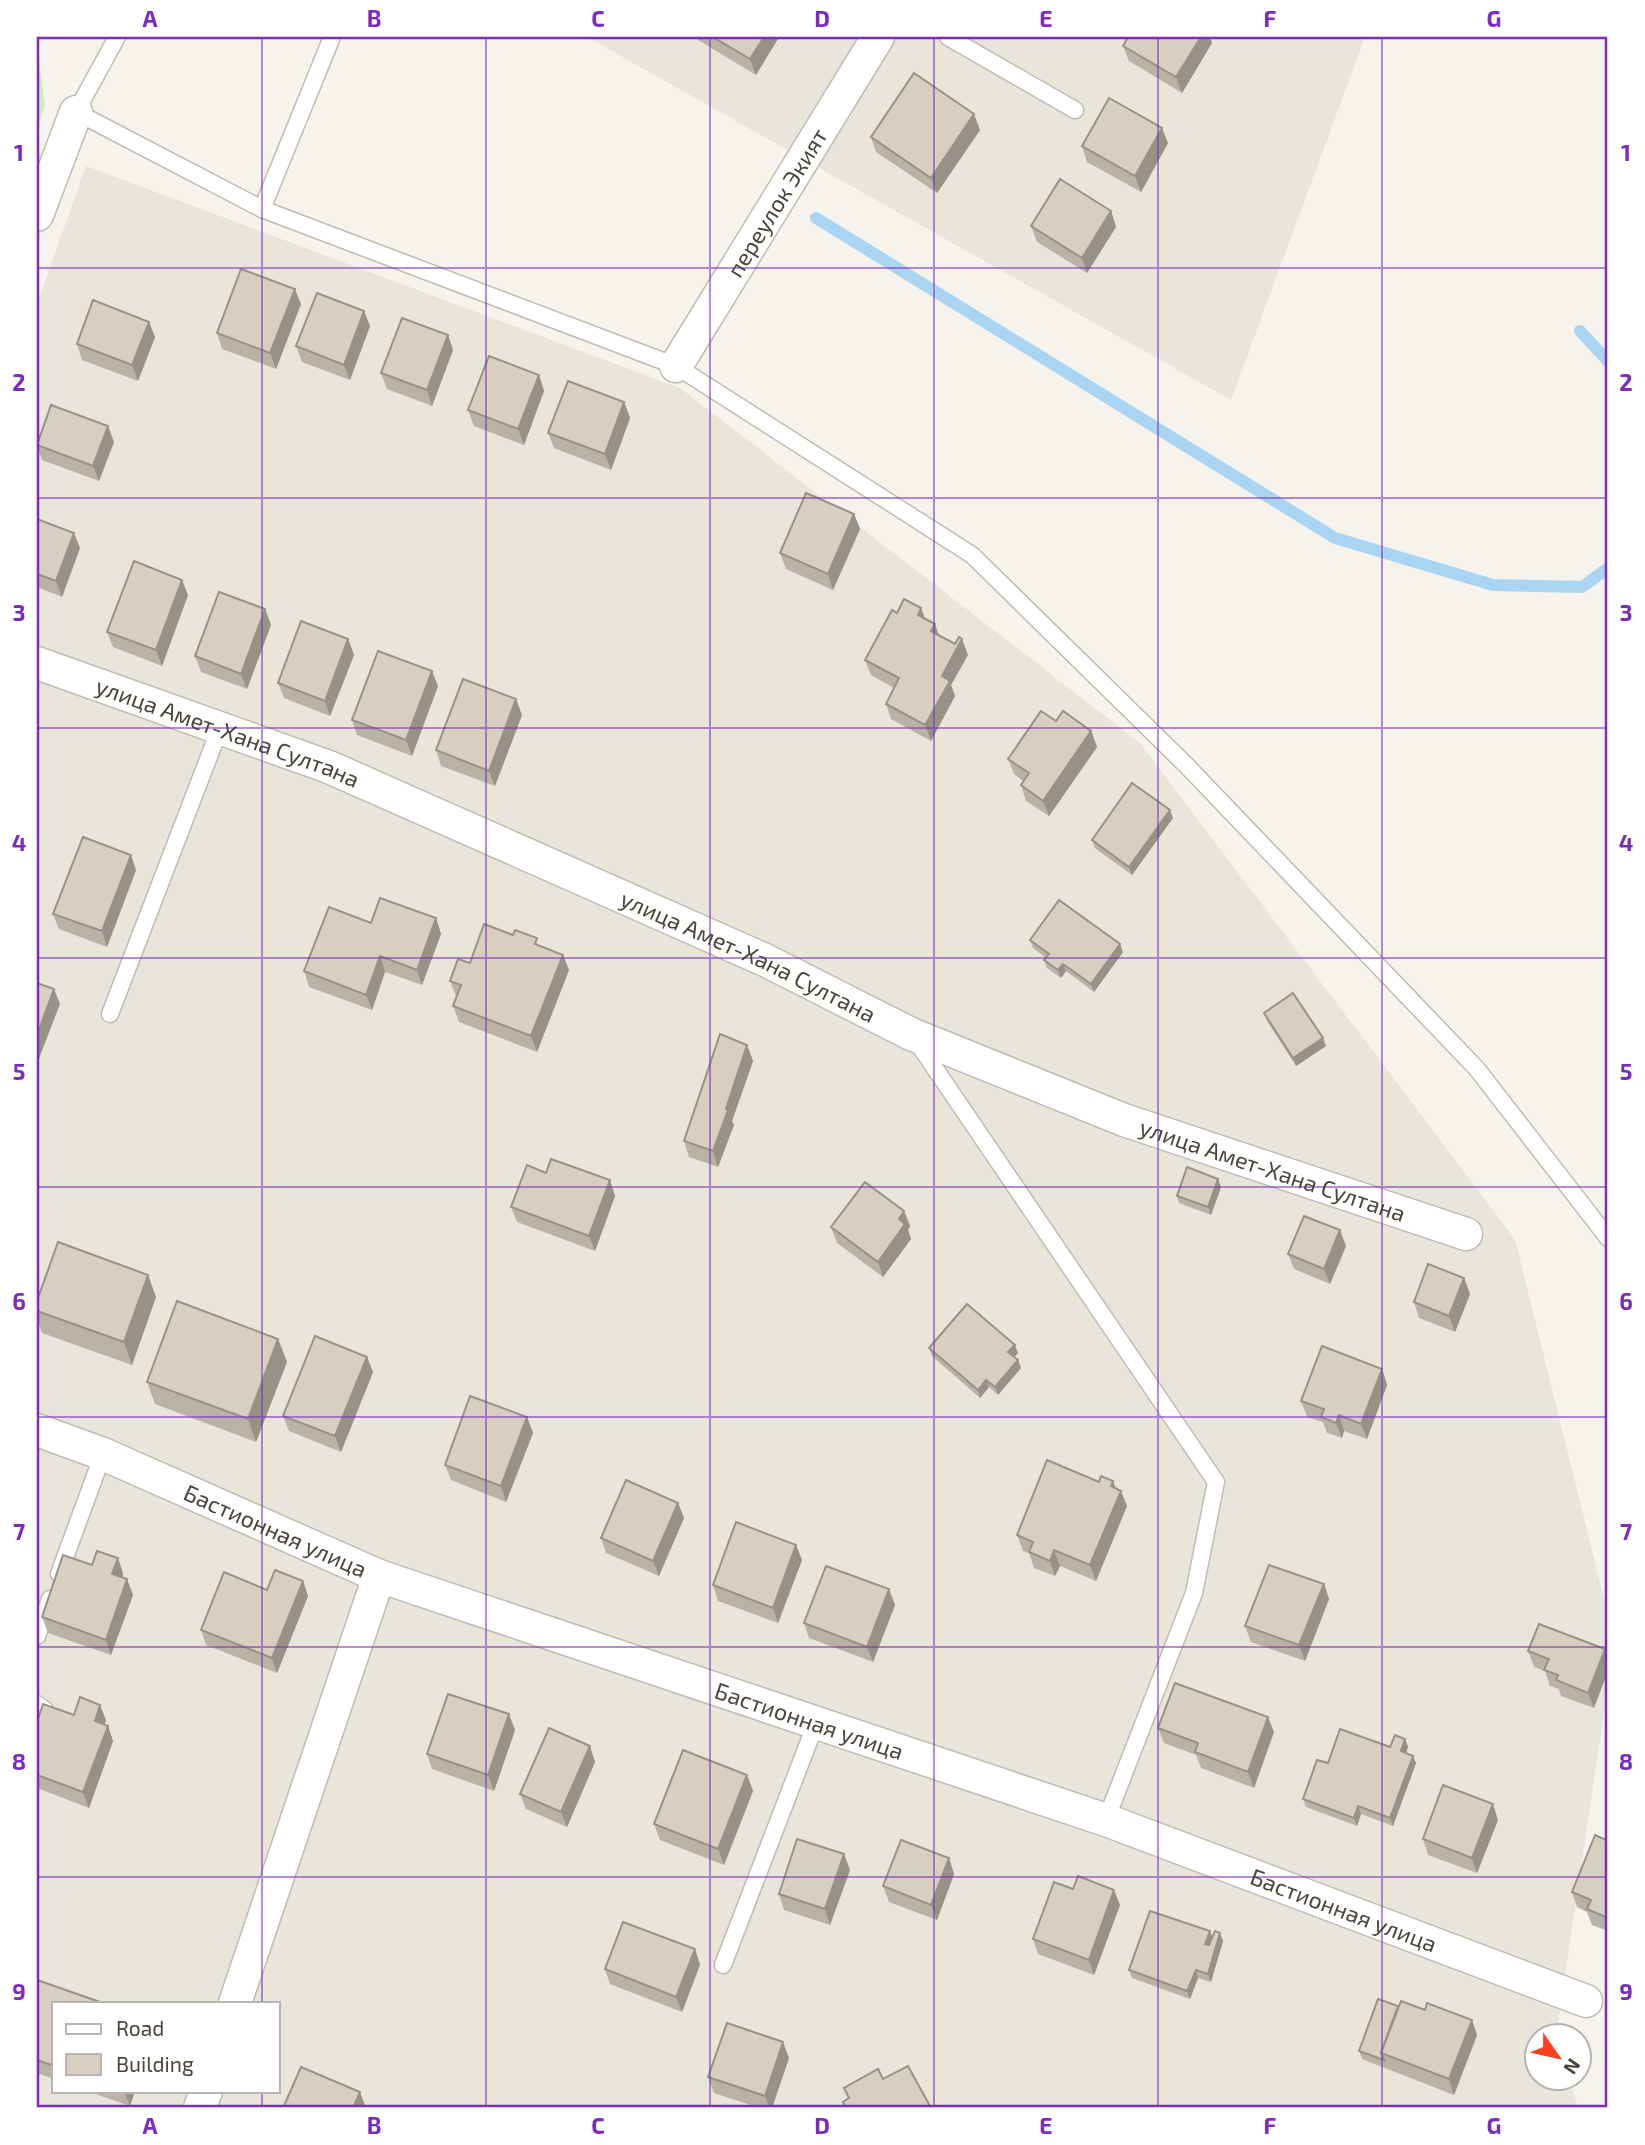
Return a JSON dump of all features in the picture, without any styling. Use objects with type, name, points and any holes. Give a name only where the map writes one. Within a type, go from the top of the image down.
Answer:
[{"type":"street","name":"переулок Экият","points":[[676,366],[878,37]]},
{"type":"street","points":[[37,215],[76,112]]},
{"type":"street","name":"улица Амет-Хана Султана","points":[[37,663],[329,767],[765,960],[911,1034],[1124,1120],[1466,1234]]},
{"type":"street","name":"Бастионная улица","points":[[37,1430],[103,1454],[379,1576],[1106,1820],[1586,2001]]},
{"type":"street","points":[[235,2002],[379,1576]]},
{"type":"lane","points":[[117,37],[76,112],[262,209],[676,366],[972,555],[1186,765],[1477,1069],[1608,1238]]},
{"type":"lane","points":[[262,209],[332,37]]},
{"type":"lane","points":[[948,37],[1075,110]]},
{"type":"lane","points":[[110,1014],[220,728]]},
{"type":"lane","points":[[911,1034],[1216,1482],[1194,1593],[1106,1820]]},
{"type":"lane","points":[[37,1636],[103,1454]]},
{"type":"lane","points":[[723,1965],[817,1723]]},
{"type":"shaded area","points":[[587,37],[1365,37],[1231,400]]},
{"type":"shaded area","points":[[86,166],[680,388],[1140,743],[1515,1239],[1608,1616],[1608,1686],[1558,2022],[1522,2022],[1522,2092],[1574,2092],[1578,2108],[37,2108],[37,304]]},
{"type":"green space","points":[[37,44],[45,106],[37,129]]},
{"type":"building","points":[[713,37],[764,37],[750,59]]},
{"type":"building","points":[[1128,37],[1201,37],[1176,77],[1123,46]]},
{"type":"building","points":[[914,73],[974,114],[931,178],[871,137]]},
{"type":"building","points":[[1109,98],[1162,128],[1135,176],[1082,146]]},
{"type":"building","points":[[1060,179],[1111,211],[1082,258],[1031,226]]},
{"type":"building","points":[[241,269],[295,289],[270,353],[217,333]]},
{"type":"building","points":[[317,293],[364,311],[344,365],[296,346]]},
{"type":"building","points":[[93,300],[149,322],[132,365],[77,344]]},
{"type":"building","points":[[402,318],[448,335],[427,390],[381,373]]},
{"type":"building","points":[[489,356],[539,375],[518,429],[468,410]]},
{"type":"building","points":[[568,381],[624,402],[605,454],[548,433]]},
{"type":"building","points":[[51,405],[108,426],[93,466],[37,445]]},
{"type":"building","points":[[806,493],[854,514],[828,574],[780,553]]},
{"type":"building","points":[[37,519],[74,533],[56,581],[37,574]]},
{"type":"building","points":[[134,561],[182,580],[156,650],[107,632]]},
{"type":"building","points":[[219,592],[265,609],[241,674],[195,656]]},
{"type":"building","points":[[904,599],[921,608],[918,615],[935,624],[931,631],[955,644],[959,637],[962,639],[942,676],[950,681],[925,725],[886,704],[899,678],[865,660],[892,610],[897,613]]},
{"type":"building","points":[[301,621],[348,639],[325,701],[278,683]]},
{"type":"building","points":[[378,651],[432,671],[406,740],[352,720]]},
{"type":"building","points":[[463,679],[516,699],[489,771],[436,750]]},
{"type":"building","points":[[1041,711],[1056,721],[1063,711],[1091,731],[1043,801],[1021,785],[1029,773],[1008,759]]},
{"type":"building","points":[[1132,783],[1170,810],[1129,867],[1092,840]]},
{"type":"building","points":[[83,837],[131,855],[102,931],[53,914]]},
{"type":"building","points":[[380,898],[436,918],[417,970],[380,956],[366,995],[304,971],[329,907],[371,923]]},
{"type":"building","points":[[1059,900],[1120,944],[1091,984],[1063,964],[1058,970],[1044,960],[1049,954],[1030,940]]},
{"type":"building","points":[[484,924],[513,935],[515,930],[537,938],[535,944],[563,955],[531,1036],[453,1006],[461,985],[450,981],[458,959],[470,963]]},
{"type":"building","points":[[37,983],[54,989],[37,1035]]},
{"type":"building","points":[[1293,993],[1323,1038],[1293,1058],[1264,1013]]},
{"type":"building","points":[[720,1034],[747,1045],[713,1151],[684,1141]]},
{"type":"building","points":[[551,1159],[610,1180],[589,1236],[511,1207],[527,1165],[546,1173]]},
{"type":"building","points":[[1187,1167],[1218,1179],[1208,1207],[1177,1196]]},
{"type":"building","points":[[865,1182],[904,1211],[899,1219],[905,1224],[878,1262],[831,1227]]},
{"type":"building","points":[[1304,1216],[1340,1230],[1324,1269],[1288,1254]]},
{"type":"building","points":[[58,1242],[148,1275],[124,1342],[37,1311],[37,1301]]},
{"type":"building","points":[[1428,1264],[1464,1278],[1449,1316],[1414,1302]]},
{"type":"building","points":[[177,1301],[278,1339],[248,1419],[147,1382]]},
{"type":"building","points":[[967,1304],[1015,1345],[1008,1352],[1018,1360],[995,1387],[986,1380],[978,1390],[929,1348]]},
{"type":"building","points":[[315,1336],[367,1357],[335,1436],[283,1416]]},
{"type":"building","points":[[1322,1346],[1382,1369],[1361,1424],[1339,1415],[1336,1423],[1321,1417],[1324,1409],[1301,1401]]},
{"type":"building","points":[[470,1396],[527,1417],[501,1486],[445,1465]]},
{"type":"building","points":[[1047,1460],[1099,1482],[1101,1476],[1113,1481],[1111,1486],[1121,1491],[1090,1565],[1054,1550],[1050,1561],[1029,1552],[1033,1542],[1017,1535]]},
{"type":"building","points":[[626,1480],[678,1503],[653,1561],[601,1538]]},
{"type":"building","points":[[736,1522],[796,1545],[773,1608],[713,1585]]},
{"type":"building","points":[[97,1551],[118,1558],[112,1574],[127,1579],[106,1640],[42,1617],[63,1555],[92,1565]]},
{"type":"building","points":[[1269,1565],[1324,1584],[1299,1645],[1245,1626]]},
{"type":"building","points":[[826,1566],[889,1589],[867,1647],[804,1623]]},
{"type":"building","points":[[275,1570],[303,1581],[272,1658],[201,1630],[224,1572],[267,1590]]},
{"type":"building","points":[[1539,1624],[1605,1649],[1588,1693],[1556,1680],[1558,1675],[1544,1670],[1549,1659],[1528,1651]]},
{"type":"building","points":[[1175,1683],[1268,1717],[1248,1772],[1195,1752],[1198,1743],[1158,1728]]},
{"type":"building","points":[[448,1694],[509,1714],[488,1775],[427,1754]]},
{"type":"building","points":[[80,1697],[100,1705],[95,1721],[108,1726],[83,1792],[37,1775],[37,1722],[43,1704],[74,1715]]},
{"type":"building","points":[[549,1728],[590,1746],[561,1812],[520,1794]]},
{"type":"building","points":[[1340,1729],[1390,1747],[1395,1735],[1405,1739],[1401,1751],[1413,1756],[1390,1818],[1358,1806],[1354,1818],[1303,1799],[1317,1760],[1328,1763]]},
{"type":"building","points":[[683,1750],[747,1775],[718,1849],[654,1824]]},
{"type":"building","points":[[1443,1785],[1493,1804],[1472,1858],[1423,1839]]},
{"type":"building","points":[[1595,1835],[1608,1841],[1608,1918],[1587,1909],[1591,1900],[1572,1892]]},
{"type":"building","points":[[797,1839],[844,1854],[825,1909],[779,1894]]},
{"type":"building","points":[[901,1840],[949,1858],[931,1905],[883,1886]]},
{"type":"building","points":[[1078,1876],[1114,1890],[1089,1960],[1033,1939],[1054,1882],[1073,1889]]},
{"type":"building","points":[[1150,1911],[1210,1931],[1205,1944],[1209,1945],[1215,1931],[1220,1933],[1208,1974],[1196,1970],[1187,1991],[1129,1970]]},
{"type":"building","points":[[623,1922],[695,1949],[676,1997],[605,1969]]},
{"type":"building","points":[[37,1980],[100,2002],[52,2002],[52,2065],[37,2060]]},
{"type":"building","points":[[1378,1999],[1398,2006],[1381,2053],[1384,2060],[1359,2051]]},
{"type":"building","points":[[1401,2001],[1425,2010],[1427,2003],[1472,2020],[1449,2079],[1381,2053]]},
{"type":"building","points":[[727,2023],[783,2042],[765,2096],[708,2077]]},
{"type":"building","points":[[908,2066],[931,2108],[846,2108],[843,2102],[849,2098],[844,2088],[878,2069],[883,2079]]},
{"type":"building","points":[[301,2067],[360,2092],[353,2108],[283,2108]]},
{"type":"waterway","points":[[816,218],[1335,538],[1493,585],[1582,587],[1608,568]]},
{"type":"waterway","points":[[1580,331],[1608,361]]}]
